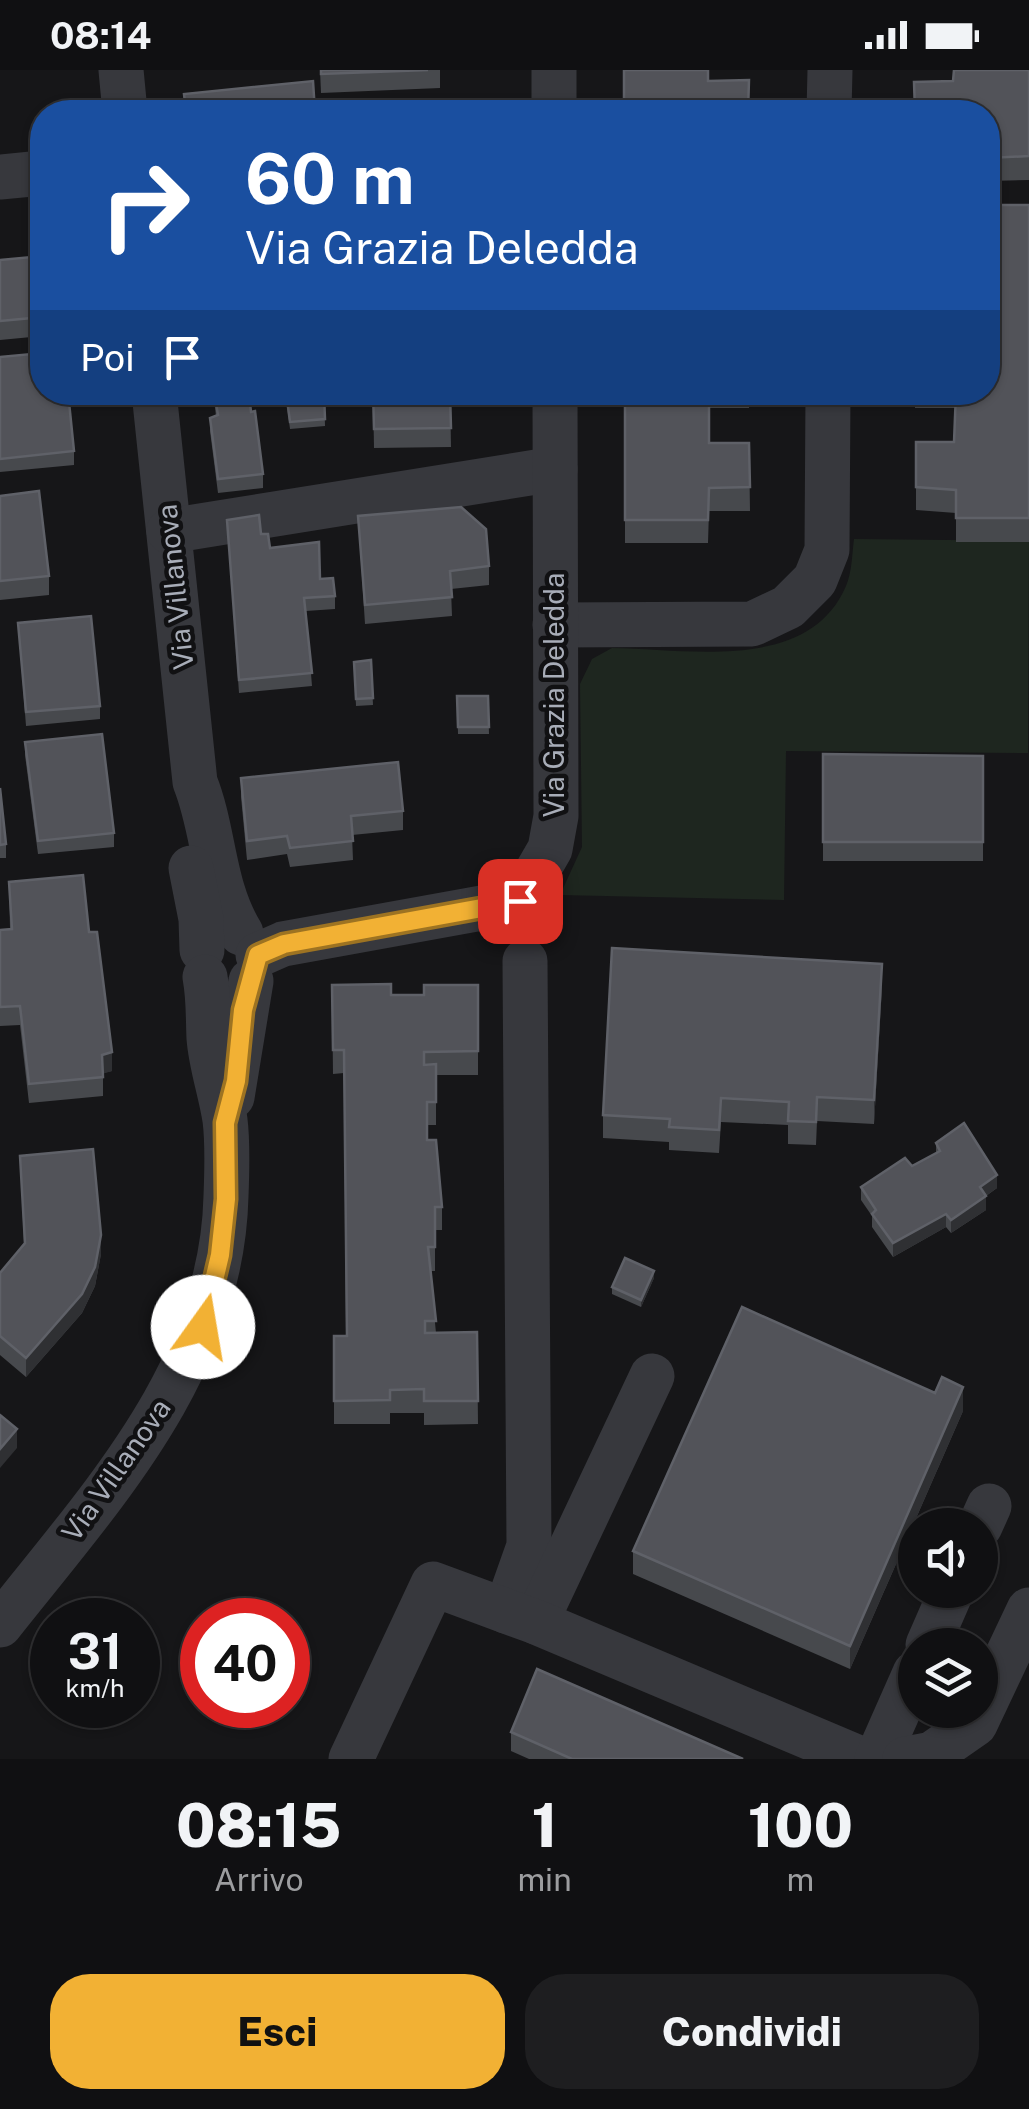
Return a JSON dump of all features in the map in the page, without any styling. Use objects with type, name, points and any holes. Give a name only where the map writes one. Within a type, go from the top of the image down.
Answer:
[{"type":"street","points":[[121,70],[124,100]]},
{"type":"street","points":[[554,70],[554,100]]},
{"type":"street","points":[[830,70],[830,100]]},
{"type":"street","points":[[0,177],[30,174]]},
{"type":"street","name":"Via Villanova","points":[[0,1625],[120,1473],[172,1391],[203,1327],[220,1255],[226,1199],[225,1123],[209,1038],[231,959],[188,820],[195,782],[155,405]]},
{"type":"street","name":"Via Grazia Deledda","points":[[231,959],[284,944],[520,901],[550,849],[556,816],[555,405]]},
{"type":"street","points":[[555,625],[752,624],[788,607],[815,580],[827,550],[828,405]]},
{"type":"street","points":[[169,531],[555,469]]},
{"type":"street","points":[[521,1617],[529,1546],[525,961]]},
{"type":"street","points":[[521,1617],[652,1376]]},
{"type":"street","points":[[351,1759],[433,1584],[861,1759]]},
{"type":"street","points":[[905,1759],[932,1754],[976,1724],[1029,1610]]},
{"type":"street","points":[[877,1759],[898,1712]]},
{"type":"shaded area","points":[[854,539],[1029,541],[1028,753],[786,751],[784,900],[560,895],[582,847],[580,684],[592,659],[612,648],[744,650],[805,633],[828,614],[846,586]]},
{"type":"building","points":[[321,70],[428,70],[321,74]]},
{"type":"building","points":[[624,70],[708,70],[708,81],[749,80],[748,100],[624,100]]},
{"type":"building","points":[[954,70],[1029,70],[1029,156],[1000,157],[1000,100],[915,100],[914,82],[953,81]]},
{"type":"building","points":[[313,81],[314,100],[185,100],[184,94]]},
{"type":"building","points":[[1000,205],[1029,205],[1029,518],[956,518],[956,490],[916,487],[916,442],[954,442],[955,405],[1000,405]]},
{"type":"building","points":[[30,257],[30,318],[0,321],[0,260]]},
{"type":"building","points":[[30,354],[30,405],[69,405],[74,451],[0,459],[0,357]]},
{"type":"building","points":[[216,405],[250,405],[251,412],[255,411],[263,474],[218,479],[210,418],[218,415]]},
{"type":"building","points":[[288,405],[324,405],[325,419],[290,422]]},
{"type":"building","points":[[373,405],[450,405],[451,428],[374,429]]},
{"type":"building","points":[[625,405],[709,405],[709,443],[749,443],[750,487],[709,488],[708,520],[625,520]]},
{"type":"building","points":[[39,491],[49,576],[0,581],[0,496]]},
{"type":"building","points":[[461,507],[486,529],[489,566],[450,571],[452,597],[365,605],[358,516]]},
{"type":"building","points":[[259,515],[261,534],[268,534],[270,548],[319,542],[320,579],[333,578],[335,596],[304,598],[312,673],[239,680],[227,520]]},
{"type":"building","points":[[91,616],[100,706],[26,712],[18,623]]},
{"type":"building","points":[[371,660],[373,698],[356,699],[354,662]]},
{"type":"building","points":[[457,696],[488,696],[489,727],[458,727]]},
{"type":"building","points":[[102,734],[114,833],[38,841],[25,742]]},
{"type":"building","points":[[823,754],[983,756],[983,842],[823,842]]},
{"type":"building","points":[[398,762],[403,811],[351,816],[353,841],[290,848],[287,836],[247,841],[241,778]]},
{"type":"building","points":[[0,788],[6,844],[0,845]]},
{"type":"building","points":[[83,875],[89,932],[97,932],[112,1052],[102,1055],[103,1077],[29,1084],[20,1006],[0,1007],[0,930],[12,929],[9,882]]},
{"type":"building","points":[[612,948],[882,964],[874,1100],[817,1097],[816,1122],[788,1121],[789,1102],[721,1098],[719,1130],[669,1127],[670,1119],[603,1115]]},
{"type":"building","points":[[391,984],[391,995],[424,995],[424,985],[478,985],[478,1051],[424,1052],[424,1065],[436,1064],[436,1102],[427,1102],[427,1140],[436,1140],[442,1207],[435,1207],[435,1247],[428,1247],[436,1321],[425,1321],[425,1333],[477,1332],[478,1401],[424,1401],[424,1389],[390,1390],[390,1400],[334,1401],[334,1336],[347,1336],[344,1050],[333,1050],[332,985]]},
{"type":"building","points":[[964,1123],[997,1175],[980,1187],[986,1196],[951,1220],[946,1214],[893,1243],[872,1214],[876,1210],[861,1187],[905,1158],[912,1166],[940,1151],[936,1143]]},
{"type":"building","points":[[93,1149],[101,1235],[95,1267],[82,1294],[26,1358],[0,1336],[0,1273],[25,1243],[20,1156]]},
{"type":"building","points":[[625,1258],[654,1271],[641,1300],[612,1287]]},
{"type":"building","points":[[742,1307],[935,1393],[942,1377],[963,1387],[910,1508],[898,1508],[898,1536],[850,1646],[633,1551]]},
{"type":"building","points":[[0,1415],[17,1429],[0,1449]]},
{"type":"building","points":[[537,1669],[743,1759],[572,1759],[511,1732]]},
{"type":"route","points":[[203,1327],[220,1255],[226,1199],[225,1123],[236,1081],[243,1010],[258,955],[284,944],[520,901]]}]
